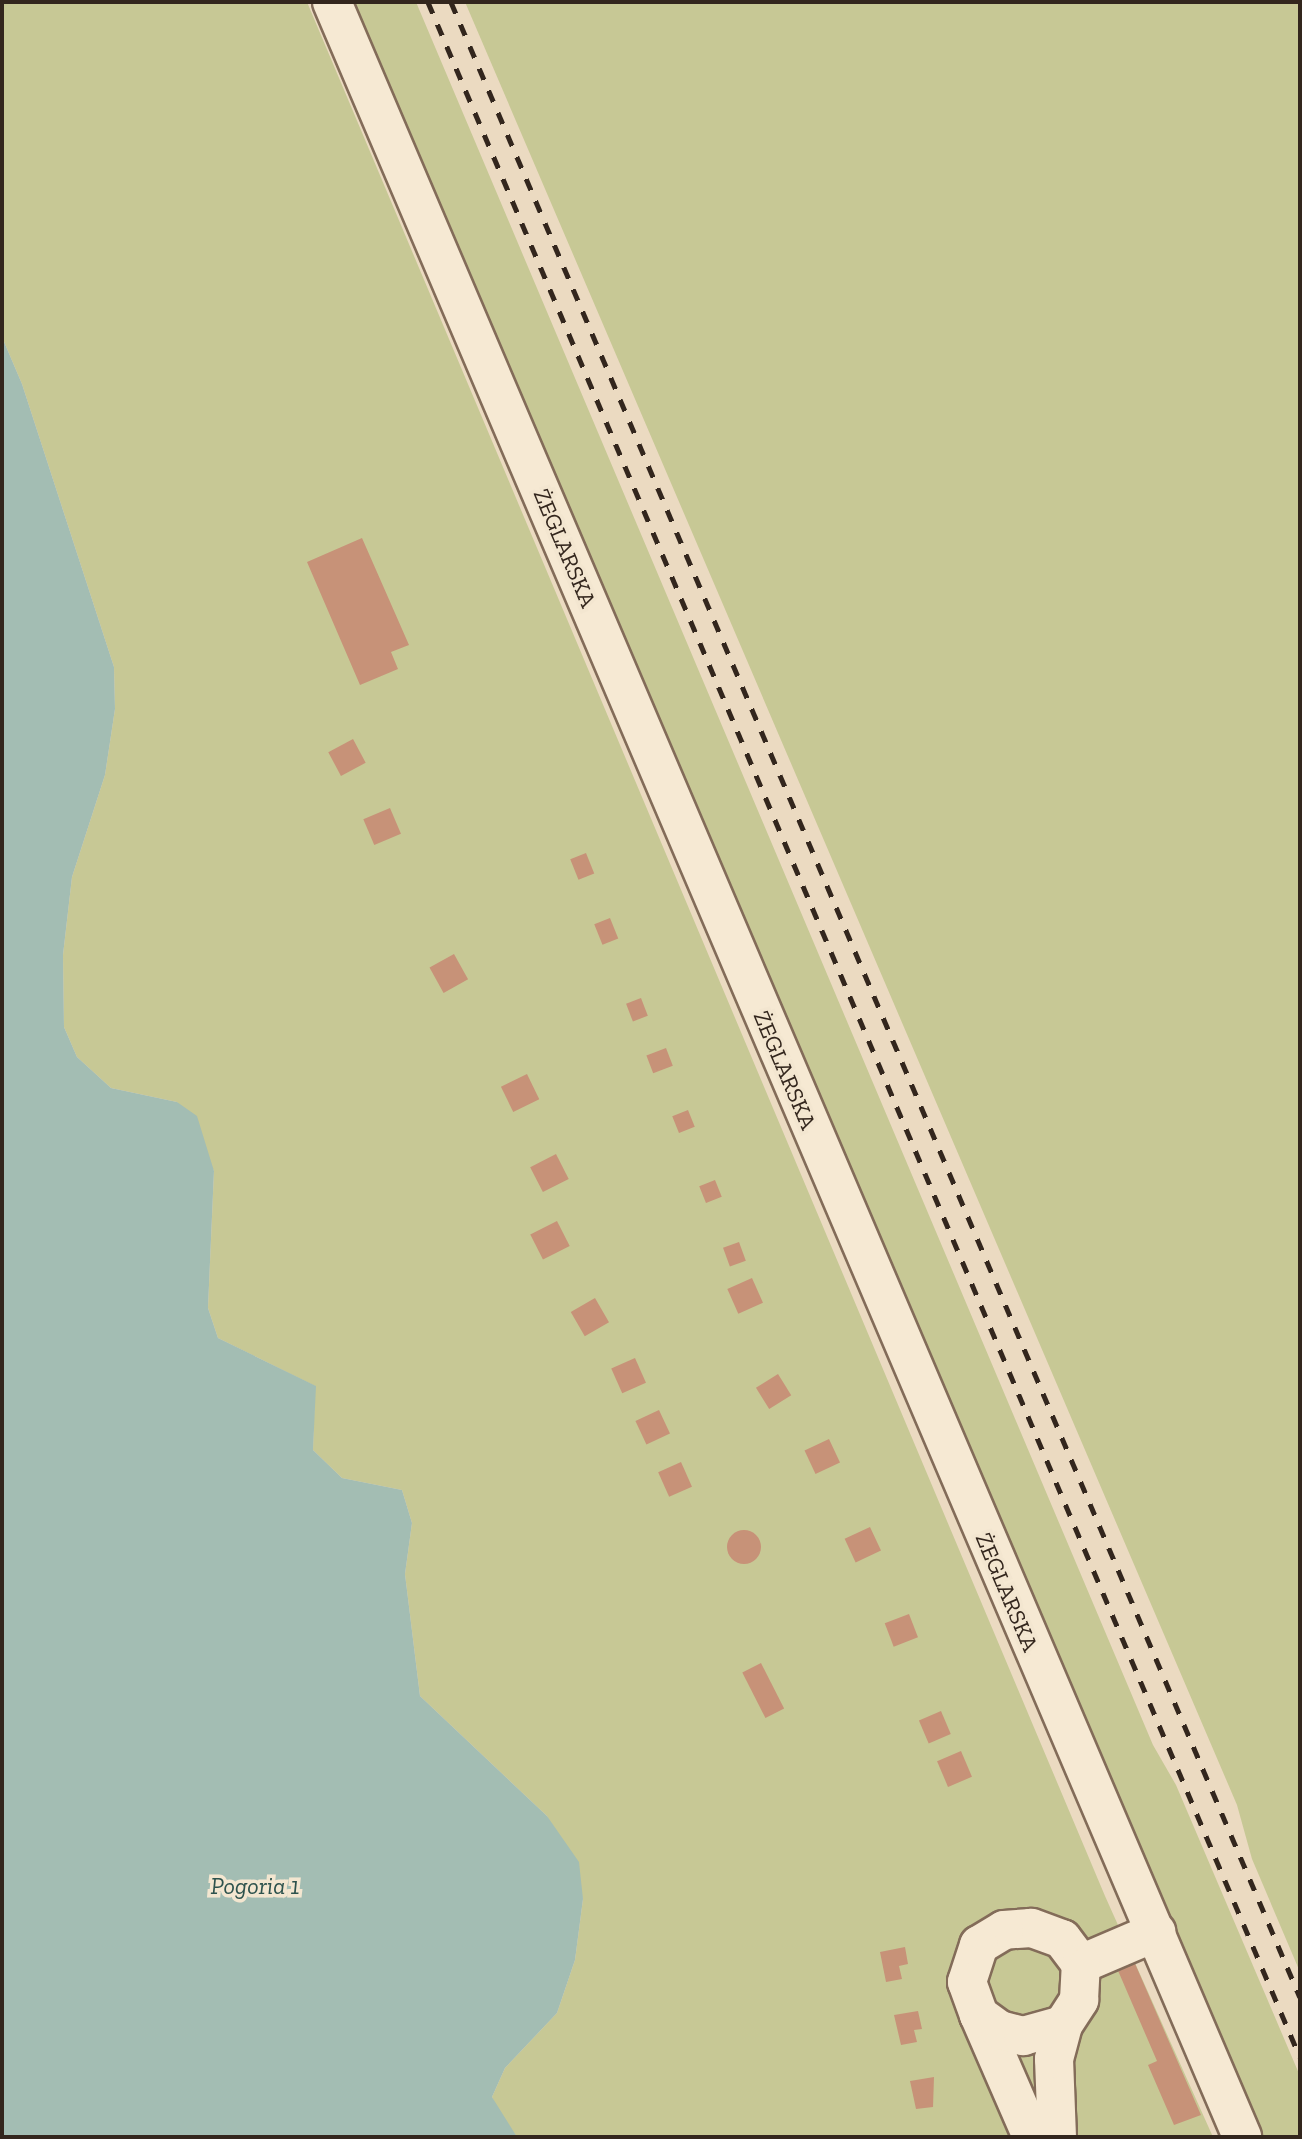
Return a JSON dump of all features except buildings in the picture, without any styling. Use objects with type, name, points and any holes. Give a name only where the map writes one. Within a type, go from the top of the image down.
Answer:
[{"type":"lane","name":"ŻEGLARSKA","points":[[332,2],[1242,2137]]},
{"type":"lane","points":[[1032,2137],[967,1982],[979,1945],[1004,1930],[1031,1928],[1062,1939],[1081,1964],[1079,2000],[1063,2025],[1054,2059],[1057,2137]]},
{"type":"lane","points":[[1081,1964],[1156,1932]]},
{"type":"lane","points":[[979,2015],[1000,2030],[1023,2036],[1063,2025]]},
{"type":"green space","points":[[2,2],[307,2],[1105,1896],[1213,2137],[517,2137],[500,2115],[492,2097],[505,2068],[557,2013],[575,1960],[583,1899],[547,1816],[420,1696],[405,1574],[412,1523],[402,1490],[342,1478],[313,1450],[315,1386],[218,1338],[208,1308],[214,1171],[177,1102],[111,1088],[77,1057],[64,1027],[63,955],[72,877],[105,775],[115,709],[114,667],[22,384],[2,337]]},
{"type":"green space","points":[[349,2],[416,2],[1153,1745],[1176,1785],[1300,2076],[1300,2137],[1257,2137]]},
{"type":"green space","points":[[465,2],[1300,2],[1300,1972],[1252,1859],[1237,1805]]},
{"type":"water","name":"Pogoria 1","points":[[2,337],[22,384],[114,667],[115,709],[105,775],[72,877],[63,955],[64,1027],[77,1057],[111,1088],[177,1102],[197,1116],[214,1171],[208,1308],[218,1338],[316,1386],[313,1450],[342,1478],[402,1490],[412,1523],[405,1574],[420,1696],[547,1816],[579,1862],[583,1899],[575,1960],[557,2013],[505,2068],[492,2097],[517,2137],[2,2137]]},
{"type":"railway","points":[[428,2],[1300,2057]]},
{"type":"railway","points":[[451,2],[1300,1997]]}]
